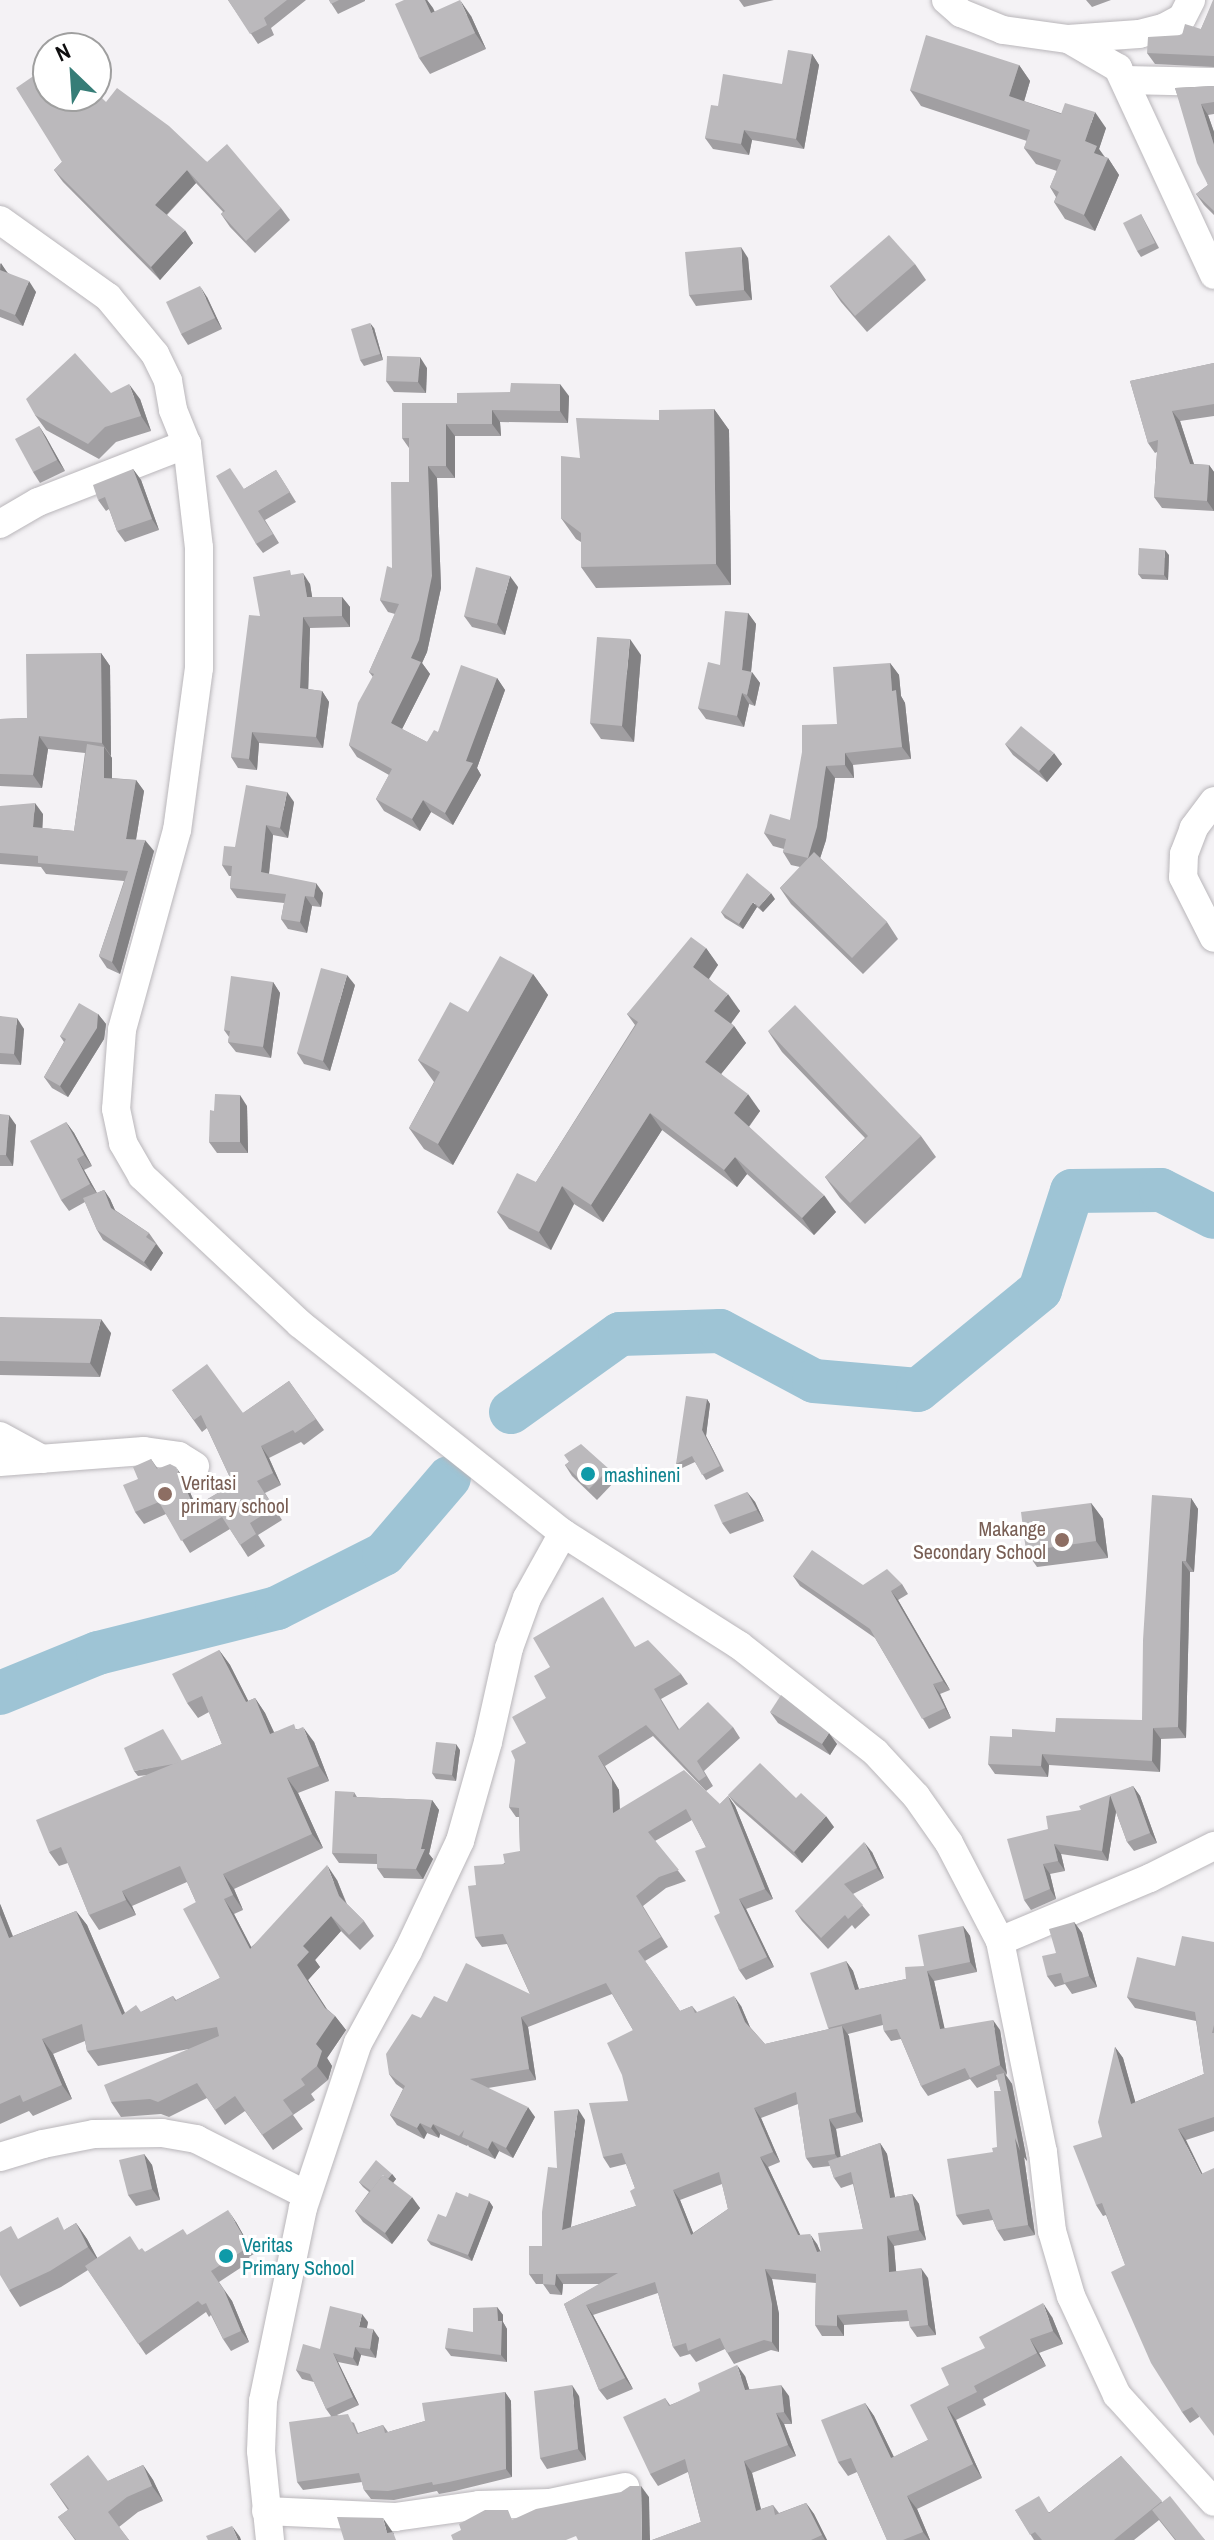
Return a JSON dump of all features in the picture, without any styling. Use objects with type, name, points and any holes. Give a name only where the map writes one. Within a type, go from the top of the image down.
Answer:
[{"type":"street","points":[[946,0],[961,13],[1003,30],[1068,39],[1139,34],[1163,28],[1182,18],[1191,0]]},
{"type":"street","points":[[1068,39],[1118,68],[1214,275]]},
{"type":"street","points":[[1125,80],[1214,82]]},
{"type":"street","points":[[1187,214],[1214,231]]},
{"type":"street","points":[[0,220],[108,297],[155,354],[168,381],[173,410],[187,444],[199,548],[199,668],[177,830],[122,1030],[116,1109],[123,1143],[142,1176],[300,1324],[563,1533],[739,1645],[876,1753],[916,1796],[949,1843],[1000,1941],[1043,2152],[1052,2231],[1071,2296],[1117,2395],[1214,2502]]},
{"type":"street","points":[[0,524],[38,502],[187,444]]},
{"type":"street","points":[[1214,801],[1194,828],[1184,854],[1183,877],[1214,938]]},
{"type":"street","points":[[0,1436],[43,1459]]},
{"type":"street","points":[[0,1462],[144,1451],[179,1456],[195,1466]]},
{"type":"street","points":[[270,2540],[261,2451],[263,2401],[307,2195],[358,2043],[408,1951],[460,1841],[488,1742],[509,1648],[527,1598],[563,1533]]},
{"type":"street","points":[[1000,1941],[1150,1878],[1214,1846]]},
{"type":"street","points":[[0,2157],[43,2144],[94,2134],[162,2133],[196,2139],[307,2195]]},
{"type":"street","points":[[266,2511],[395,2517],[479,2505],[550,2503],[625,2487]]},
{"type":"building","points":[[228,0],[287,0],[264,18],[267,25],[250,34]]},
{"type":"building","points":[[404,0],[425,0],[431,13],[460,0],[475,33],[419,58],[395,4]]},
{"type":"building","points":[[1213,0],[1214,56],[1147,53],[1148,37],[1182,35],[1185,24],[1201,29]]},
{"type":"building","points":[[926,35],[1019,65],[1009,96],[1061,114],[1065,103],[1095,112],[1085,141],[1097,146],[1094,153],[1108,158],[1084,215],[1054,202],[1059,192],[1050,187],[1061,160],[1024,148],[1030,130],[910,90]]},
{"type":"building","points":[[788,50],[812,54],[796,139],[744,130],[741,144],[705,138],[711,105],[718,106],[723,74],[782,84]]},
{"type":"building","points":[[32,77],[32,112],[112,112],[112,94],[117,88],[169,126],[207,162],[227,144],[281,208],[246,241],[221,214],[225,211],[187,170],[155,205],[185,230],[151,267],[54,170],[62,162],[16,88]]},
{"type":"building","points":[[1214,86],[1214,102],[1201,104],[1214,145],[1214,211],[1196,194],[1208,185],[1197,163],[1175,88]]},
{"type":"building","points":[[1141,214],[1155,243],[1137,251],[1123,223]]},
{"type":"building","points":[[889,235],[915,264],[855,316],[830,286]]},
{"type":"building","points":[[741,247],[744,290],[689,295],[685,252]]},
{"type":"building","points":[[0,270],[29,281],[15,315],[0,309]]},
{"type":"building","points":[[200,286],[215,318],[181,334],[166,302]]},
{"type":"building","points":[[370,323],[380,354],[360,360],[351,329]]},
{"type":"building","points":[[75,353],[111,393],[129,384],[141,416],[105,427],[88,444],[35,415],[26,399]]},
{"type":"building","points":[[387,356],[420,357],[418,382],[386,381]]},
{"type":"building","points":[[1214,363],[1214,404],[1172,411],[1190,464],[1209,465],[1207,501],[1154,497],[1158,440],[1148,443],[1130,381]]},
{"type":"building","points":[[511,383],[560,384],[560,411],[492,410],[492,424],[446,424],[446,466],[428,466],[432,576],[419,640],[411,658],[421,662],[391,723],[427,742],[434,730],[438,732],[461,665],[497,678],[466,761],[473,763],[445,813],[423,800],[412,819],[376,799],[392,769],[349,745],[358,703],[374,674],[369,672],[399,604],[380,600],[387,566],[392,568],[391,482],[409,482],[409,438],[402,438],[402,403],[457,403],[457,393],[510,392]]},
{"type":"building","points":[[714,409],[716,564],[581,567],[581,533],[561,518],[561,456],[580,458],[576,418],[659,420],[659,410]]},
{"type":"building","points":[[39,426],[57,460],[33,472],[15,439]]},
{"type":"building","points":[[230,468],[244,489],[276,470],[290,492],[258,511],[273,534],[256,544],[216,476]]},
{"type":"building","points":[[133,469],[152,519],[117,531],[105,497],[98,500],[93,485]]},
{"type":"building","points":[[1139,548],[1165,550],[1164,575],[1138,574]]},
{"type":"building","points":[[476,567],[510,576],[497,624],[464,616]]},
{"type":"building","points":[[290,570],[291,575],[303,573],[307,597],[342,597],[342,616],[303,617],[300,688],[322,691],[316,737],[252,732],[249,759],[231,757],[249,615],[260,616],[253,577]]},
{"type":"building","points":[[725,611],[748,613],[742,670],[752,672],[747,695],[742,693],[737,716],[698,708],[708,662],[720,665]]},
{"type":"building","points":[[597,637],[630,639],[622,726],[590,723]]},
{"type":"building","points":[[101,653],[102,743],[39,736],[33,775],[0,774],[0,719],[27,718],[26,654]]},
{"type":"building","points":[[890,663],[902,747],[845,753],[845,765],[826,766],[817,827],[808,858],[783,852],[786,839],[764,833],[770,814],[790,820],[802,752],[802,725],[837,724],[833,667]]},
{"type":"building","points":[[1021,726],[1054,753],[1039,771],[1005,744]]},
{"type":"building","points":[[87,744],[104,747],[104,778],[136,780],[126,839],[145,840],[112,962],[99,956],[128,871],[38,863],[38,856],[0,853],[0,806],[35,803],[33,827],[74,831]]},
{"type":"building","points":[[246,785],[287,792],[280,828],[266,825],[261,872],[316,883],[314,897],[305,896],[300,922],[281,919],[286,894],[230,888],[232,866],[222,865],[224,846],[235,847]]},
{"type":"building","points":[[814,852],[887,922],[852,958],[780,888]]},
{"type":"building","points":[[747,873],[771,893],[759,907],[753,902],[739,924],[721,912]]},
{"type":"building","points":[[691,937],[706,948],[693,967],[728,994],[714,1011],[734,1026],[705,1062],[748,1094],[734,1113],[824,1195],[802,1218],[735,1157],[724,1170],[650,1113],[591,1205],[562,1186],[539,1232],[497,1212],[517,1173],[536,1182],[638,1022],[627,1014]]},
{"type":"building","points":[[500,956],[533,974],[438,1144],[409,1128],[440,1072],[418,1060],[450,1002],[468,1012]]},
{"type":"building","points":[[321,968],[347,975],[323,1061],[297,1053]]},
{"type":"building","points":[[231,976],[273,982],[263,1047],[228,1042],[230,1031],[224,1030]]},
{"type":"building","points":[[79,1003],[98,1014],[97,1028],[60,1086],[44,1077],[66,1039],[60,1036]]},
{"type":"building","points":[[795,1005],[921,1136],[850,1203],[825,1177],[868,1136],[768,1031]]},
{"type":"building","points":[[0,1016],[17,1018],[14,1054],[0,1053]]},
{"type":"building","points":[[215,1094],[240,1095],[240,1142],[209,1142],[210,1110],[214,1111]]},
{"type":"building","points":[[0,1114],[9,1115],[6,1155],[0,1155]]},
{"type":"building","points":[[66,1122],[84,1155],[77,1159],[90,1184],[61,1200],[30,1141]]},
{"type":"building","points":[[104,1190],[111,1208],[149,1233],[146,1237],[156,1244],[144,1262],[97,1230],[83,1198]]},
{"type":"building","points":[[0,1317],[101,1319],[90,1363],[0,1361]]},
{"type":"building","points":[[207,1364],[243,1413],[289,1381],[316,1419],[295,1433],[293,1430],[261,1446],[273,1473],[257,1481],[274,1508],[250,1523],[256,1534],[240,1545],[222,1517],[181,1541],[159,1502],[135,1512],[123,1485],[138,1479],[133,1467],[151,1459],[157,1469],[170,1464],[176,1467],[194,1507],[233,1484],[201,1415],[194,1420],[172,1390]]},
{"type":"building","points":[[686,1396],[707,1399],[702,1430],[720,1466],[702,1475],[692,1456],[676,1464]]},
{"type":"building","points":[[581,1444],[609,1469],[589,1489],[565,1465],[569,1462],[564,1455]]},
{"type":"building","points":[[747,1492],[757,1510],[722,1523],[714,1505]]},
{"type":"building","points":[[1152,1495],[1191,1498],[1186,1561],[1182,1561],[1178,1727],[1153,1728],[1152,1761],[1042,1754],[1041,1766],[988,1764],[990,1736],[1012,1737],[1012,1729],[1055,1732],[1056,1718],[1142,1720],[1143,1640]]},
{"type":"building","points":[[1091,1503],[1096,1541],[1026,1551],[1021,1512]]},
{"type":"building","points":[[812,1550],[863,1585],[887,1569],[902,1584],[891,1591],[943,1681],[933,1684],[945,1708],[922,1719],[870,1629],[793,1576]]},
{"type":"building","points":[[603,1597],[635,1647],[648,1640],[681,1674],[654,1689],[678,1730],[708,1702],[733,1727],[697,1761],[706,1776],[699,1781],[646,1725],[598,1756],[612,1780],[613,1813],[684,1770],[720,1804],[728,1796],[765,1889],[739,1899],[767,1957],[739,1970],[714,1916],[720,1913],[695,1851],[706,1847],[686,1809],[648,1832],[679,1870],[659,1877],[636,1896],[661,1937],[638,1951],[680,2011],[692,2006],[695,2013],[734,1996],[745,2022],[765,2044],[842,2026],[856,2112],[829,2119],[835,2154],[806,2158],[796,2092],[754,2108],[773,2152],[760,2157],[798,2235],[810,2234],[817,2252],[821,2251],[818,2233],[863,2229],[851,2172],[834,2178],[828,2161],[880,2143],[890,2198],[912,2194],[919,2230],[887,2236],[889,2272],[921,2268],[928,2325],[910,2327],[907,2310],[837,2315],[837,2326],[815,2325],[816,2274],[765,2269],[772,2304],[772,2342],[764,2340],[727,2353],[720,2338],[688,2351],[686,2343],[673,2347],[655,2282],[586,2305],[625,2378],[599,2390],[564,2304],[618,2273],[556,2274],[555,2285],[543,2284],[543,2274],[529,2274],[529,2246],[542,2246],[542,2212],[548,2167],[557,2168],[554,2111],[578,2109],[562,2230],[636,2206],[630,2191],[635,2188],[622,2153],[603,2157],[589,2103],[628,2101],[622,2075],[607,2043],[633,2030],[606,1983],[521,2017],[529,2069],[470,2079],[528,2107],[506,2148],[492,2141],[488,2149],[462,2137],[464,2130],[459,2136],[433,2124],[431,2128],[420,2123],[417,2128],[390,2115],[405,2086],[389,2074],[386,2054],[412,2014],[421,2018],[434,1996],[447,2002],[466,1963],[530,1994],[503,1934],[475,1937],[468,1886],[476,1885],[474,1866],[505,1864],[503,1854],[520,1851],[519,1808],[509,1807],[515,1760],[511,1751],[526,1743],[512,1717],[546,1698],[534,1676],[550,1667],[533,1638]],"holes":[[[719,2172],[728,2209],[691,2235],[673,2190]]]},
{"type":"building","points":[[219,1650],[246,1702],[255,1698],[270,1734],[294,1724],[296,1730],[303,1727],[319,1766],[287,1778],[312,1834],[223,1874],[233,1895],[224,1899],[250,1949],[327,1865],[339,1896],[364,1921],[349,1935],[331,1916],[303,1946],[309,1952],[297,1965],[325,2008],[335,2016],[316,2044],[322,2051],[317,2066],[301,2079],[305,2085],[283,2100],[293,2114],[262,2135],[235,2096],[215,2110],[197,2083],[158,2102],[150,2099],[111,2102],[104,2085],[219,2036],[217,2027],[87,2051],[82,2024],[42,2039],[62,2085],[23,2102],[20,2095],[0,2104],[0,1915],[9,1938],[76,1911],[122,2015],[136,2005],[141,2012],[173,1996],[175,2001],[220,1978],[183,1909],[196,1902],[180,1866],[122,1891],[126,1900],[89,1915],[61,1847],[49,1852],[36,1820],[222,1744],[202,1696],[187,1703],[172,1674]]},
{"type":"building","points":[[781,1695],[829,1733],[822,1744],[770,1712]]},
{"type":"building","points":[[163,1729],[182,1761],[134,1771],[124,1748]]},
{"type":"building","points":[[436,1742],[456,1744],[452,1775],[432,1773]]},
{"type":"building","points":[[760,1763],[796,1798],[801,1793],[826,1816],[794,1852],[728,1795]]},
{"type":"building","points":[[1133,1786],[1150,1833],[1127,1842],[1110,1795],[1102,1851],[1054,1844],[1058,1861],[1043,1864],[1050,1889],[1024,1900],[1007,1839],[1048,1829],[1046,1816],[1081,1810],[1079,1806]]},
{"type":"building","points":[[335,1791],[354,1792],[353,1797],[432,1800],[421,1849],[425,1849],[416,1869],[377,1868],[377,1854],[332,1853]]},
{"type":"building","points":[[864,1842],[877,1868],[844,1884],[863,1905],[848,1919],[845,1915],[821,1938],[795,1911]]},
{"type":"building","points":[[1074,1922],[1089,1976],[1064,1983],[1061,1973],[1047,1976],[1042,1956],[1056,1953],[1049,1929]]},
{"type":"building","points":[[963,1926],[970,1962],[927,1971],[940,2029],[993,2020],[1000,2065],[970,2078],[965,2068],[921,2086],[897,2029],[884,2031],[881,2014],[828,2028],[810,1973],[846,1961],[855,1990],[906,1979],[905,1967],[924,1966],[918,1935]]},
{"type":"building","points":[[1182,1936],[1214,1942],[1214,2117],[1178,2129],[1201,2174],[1214,2168],[1214,2436],[1192,2407],[1182,2412],[1151,2363],[1111,2272],[1125,2265],[1102,2203],[1096,2205],[1073,2146],[1102,2137],[1098,2122],[1115,2047],[1131,2104],[1204,2074],[1195,2012],[1127,1997],[1137,1957],[1175,1966]]},
{"type":"building","points":[[1004,2073],[1020,2151],[1015,2138],[1028,2225],[997,2230],[989,2209],[956,2215],[947,2159],[993,2152],[992,2148],[997,2147],[994,2091],[1001,2091],[996,2075]]},
{"type":"building","points":[[144,2154],[152,2189],[128,2195],[119,2160]]},
{"type":"building","points":[[376,2160],[392,2174],[388,2179],[383,2175],[371,2191],[359,2182]]},
{"type":"building","points":[[383,2175],[412,2197],[385,2233],[355,2211]]},
{"type":"building","points":[[456,2192],[468,2197],[469,2193],[489,2201],[468,2255],[427,2240],[438,2214],[446,2217]]},
{"type":"building","points":[[228,2210],[247,2243],[241,2246],[244,2250],[211,2271],[224,2290],[241,2331],[223,2339],[206,2303],[202,2305],[198,2301],[138,2344],[85,2266],[130,2236],[139,2250],[142,2248],[145,2252],[183,2229],[187,2235]]},
{"type":"building","points":[[58,2217],[64,2230],[76,2223],[88,2247],[50,2271],[9,2290],[0,2275],[0,2232],[11,2226],[18,2239]]},
{"type":"building","points":[[1043,2303],[1053,2331],[1030,2339],[1037,2353],[974,2386],[977,2392],[947,2407],[973,2464],[907,2496],[923,2532],[903,2540],[887,2540],[851,2458],[838,2462],[821,2420],[865,2403],[891,2458],[928,2440],[910,2405],[949,2385],[941,2368],[985,2348],[979,2337]]},
{"type":"building","points":[[330,2306],[362,2314],[359,2327],[373,2329],[370,2349],[355,2347],[353,2358],[333,2353],[353,2397],[326,2409],[310,2374],[296,2370],[303,2344],[320,2349]]},
{"type":"building","points":[[497,2307],[498,2321],[502,2321],[501,2355],[445,2348],[448,2328],[473,2332],[473,2308]]},
{"type":"building","points":[[737,2365],[745,2390],[781,2385],[784,2412],[776,2413],[788,2445],[744,2461],[756,2511],[773,2505],[775,2515],[806,2503],[822,2535],[811,2540],[652,2540],[701,2522],[685,2459],[650,2474],[623,2417],[665,2398],[669,2406],[700,2391],[698,2383]]},
{"type":"building","points":[[572,2385],[578,2449],[540,2458],[534,2391]]},
{"type":"building","points":[[505,2392],[506,2469],[388,2491],[364,2490],[359,2473],[297,2482],[289,2422],[348,2414],[357,2434],[383,2425],[385,2433],[425,2421],[422,2403]]},
{"type":"building","points":[[88,2455],[108,2481],[143,2465],[152,2486],[127,2497],[108,2512],[129,2540],[76,2540],[58,2517],[69,2509],[50,2484]]},
{"type":"building","points":[[1121,2456],[1162,2501],[1114,2540],[1042,2540],[1035,2532],[1030,2535],[1015,2510],[1039,2496],[1049,2513]]},
{"type":"building","points":[[630,2486],[641,2486],[642,2540],[578,2540],[576,2536],[566,2540],[453,2540],[451,2535],[461,2530],[459,2524],[485,2510],[508,2510],[512,2520],[536,2509],[621,2492]]},
{"type":"building","points":[[1170,2496],[1205,2540],[1176,2540],[1152,2510]]},
{"type":"building","points":[[337,2517],[383,2518],[387,2533],[393,2532],[396,2540],[344,2540]]},
{"type":"building","points":[[232,2526],[238,2540],[208,2540],[206,2536]]},
{"type":"waterway","points":[[511,1412],[620,1334],[720,1331],[814,1381],[918,1390],[1040,1290],[1072,1191],[1161,1190],[1214,1217]]},
{"type":"waterway","points":[[0,1693],[98,1653],[277,1608],[384,1554],[449,1478]]},
{"type":"place","name":"mashineni","points":[[588,1474]]},
{"type":"place","name":"Veritasi primary school","points":[[165,1494]]},
{"type":"place","name":"Makange Secondary School","points":[[1062,1540]]},
{"type":"place","name":"Veritas Primary School","points":[[226,2256]]}]
